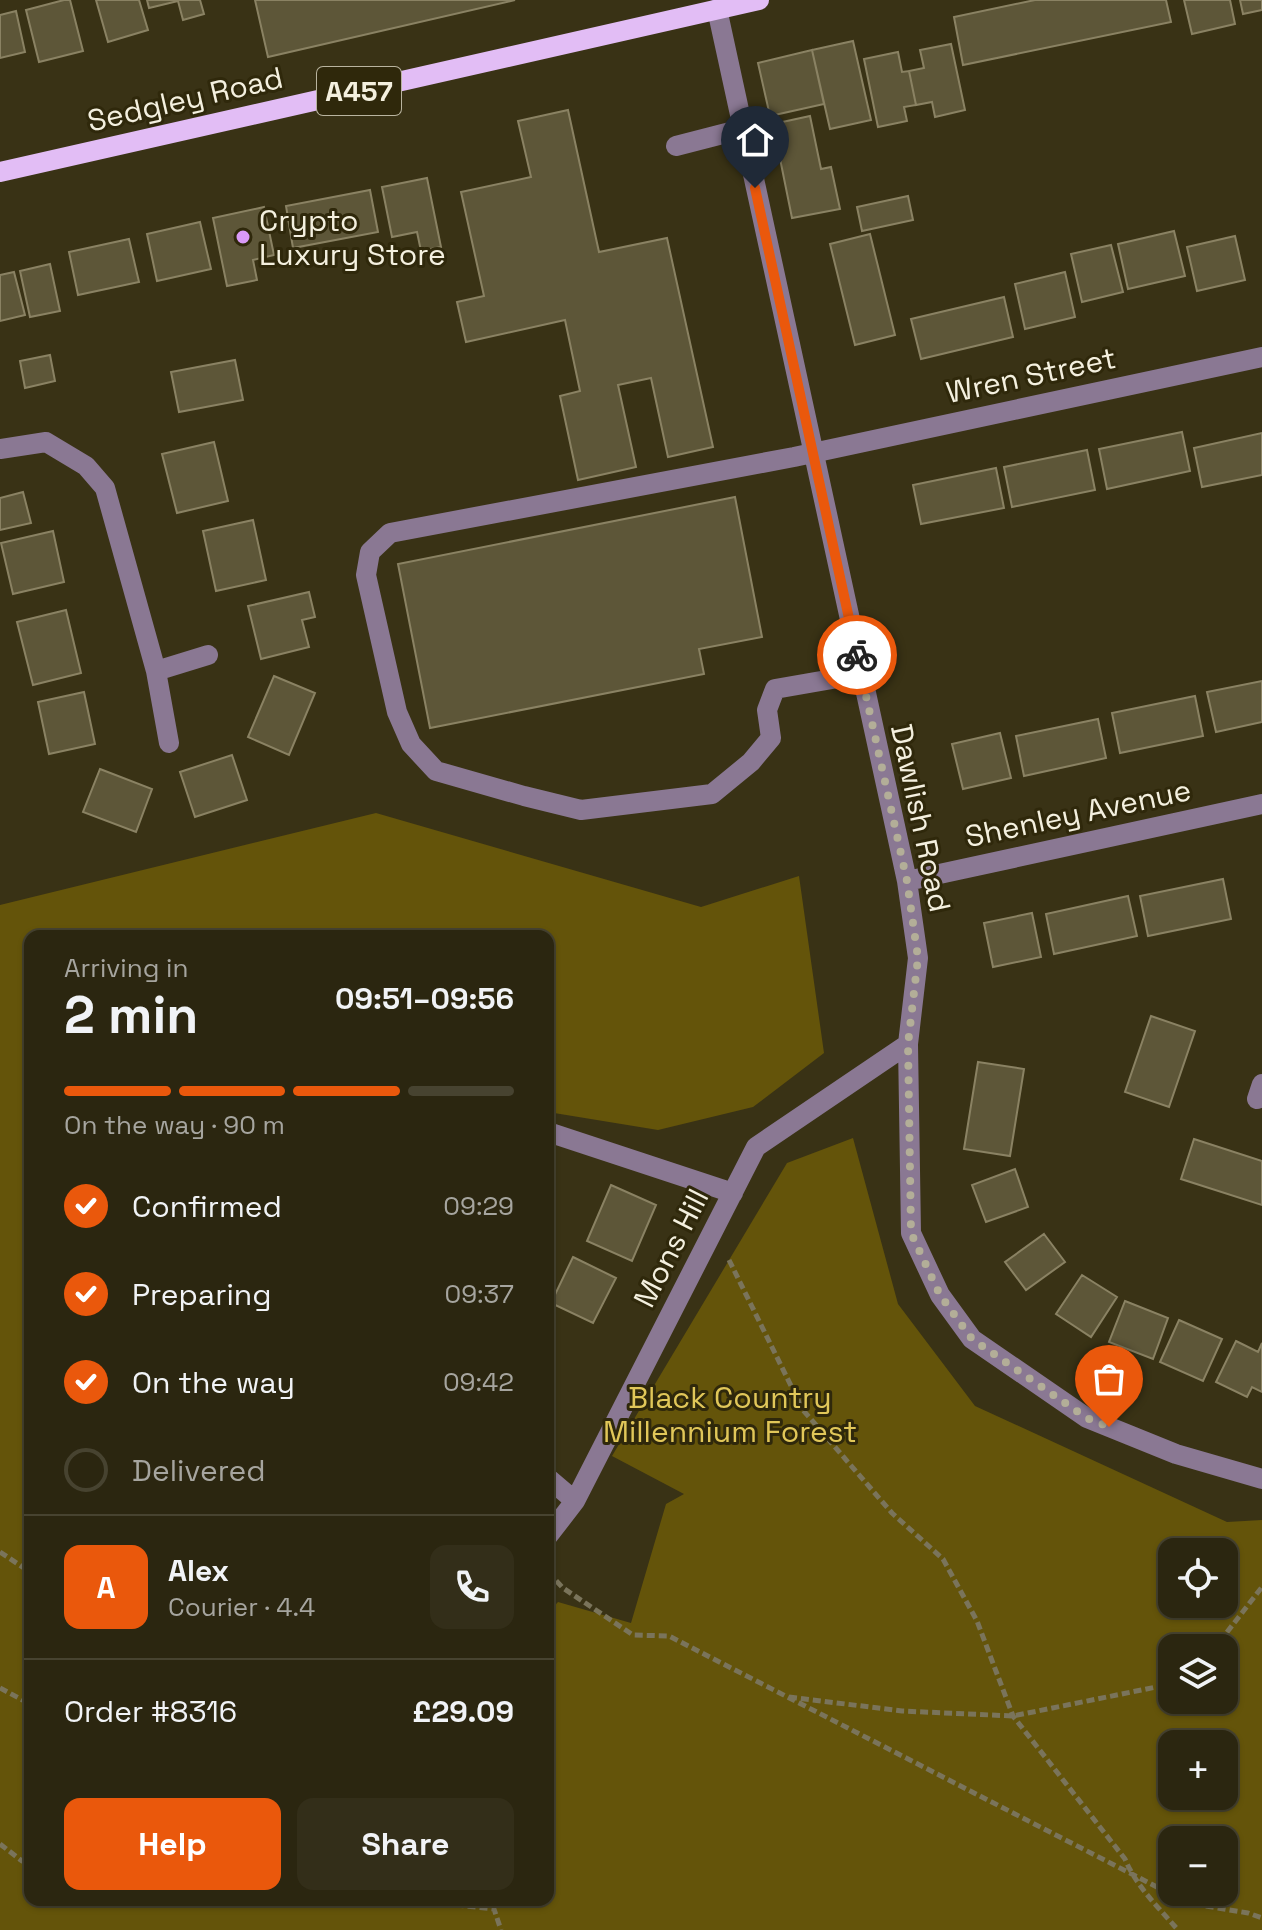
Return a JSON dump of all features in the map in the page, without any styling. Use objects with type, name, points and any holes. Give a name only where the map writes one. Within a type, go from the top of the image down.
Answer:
[{"type":"main road","name":"Sedgley Road","points":[[0,172],[716,4],[759,0]]},
{"type":"street","name":"Dawlish Road","points":[[716,4],[907,881],[918,958],[908,1044],[911,1233],[940,1295],[972,1339],[1087,1418],[1176,1454],[1262,1479]]},
{"type":"street","points":[[676,146],[742,129]]},
{"type":"street","name":"Wren Street","points":[[861,674],[775,689],[767,710],[771,738],[751,762],[712,794],[581,810],[524,796],[436,771],[411,744],[397,712],[366,575],[370,552],[390,533],[812,452],[1262,357]]},
{"type":"street","points":[[0,449],[46,442],[86,466],[105,488],[156,671],[169,743]]},
{"type":"street","points":[[156,671],[208,655]]},
{"type":"street","name":"Shenley Avenue","points":[[907,881],[1262,804]]},
{"type":"street","name":"Mons Hill","points":[[554,1528],[575,1501],[756,1147],[908,1044]]},
{"type":"street","points":[[554,1134],[733,1193]]},
{"type":"street","points":[[554,1483],[575,1501]]},
{"type":"path","points":[[714,1228],[803,1410],[892,1513],[943,1559],[977,1621],[1013,1716],[1178,1930]]},
{"type":"path","points":[[0,1552],[24,1568]]},
{"type":"path","points":[[554,1578],[563,1588],[633,1635],[669,1636],[1188,1903],[1262,1918]]},
{"type":"path","points":[[1226,1634],[1262,1587]]},
{"type":"path","points":[[784,1696],[902,1711],[1013,1716],[1158,1687]]},
{"type":"path","points":[[0,1688],[24,1702]]},
{"type":"path","points":[[0,1844],[24,1861]]},
{"type":"path","points":[[465,1906],[494,1909]]},
{"type":"path","points":[[492,1906],[501,1930]]},
{"type":"green space","name":"Black Country Millennium Forest","points":[[376,813],[701,907],[799,876],[824,1053],[753,1107],[658,1130],[554,1113],[554,930],[24,930],[24,1906],[554,1906],[554,1606],[558,1602],[631,1623],[666,1504],[684,1494],[612,1456],[787,1163],[853,1138],[898,1304],[975,1406],[1227,1522],[1262,1520],[1262,1930],[0,1930],[0,905]]},
{"type":"building","points":[[70,0],[83,51],[39,62],[26,10]]},
{"type":"building","points":[[96,0],[139,0],[148,30],[108,42]]},
{"type":"building","points":[[147,0],[200,0],[204,14],[183,20],[178,1],[149,8]]},
{"type":"building","points":[[255,0],[515,0],[268,57]]},
{"type":"building","points":[[1035,0],[1166,0],[1171,22],[963,65],[954,17]]},
{"type":"building","points":[[1184,0],[1230,0],[1235,24],[1192,34]]},
{"type":"building","points":[[1240,0],[1262,0],[1262,10],[1243,14]]},
{"type":"building","points":[[16,11],[25,52],[0,58],[0,15]]},
{"type":"building","points":[[853,41],[871,120],[830,129],[812,50]]},
{"type":"building","points":[[951,44],[965,110],[935,117],[932,102],[916,105],[909,71],[924,68],[920,50]]},
{"type":"building","points":[[812,50],[824,104],[770,116],[758,63]]},
{"type":"building","points":[[898,52],[902,72],[909,71],[916,105],[904,107],[907,121],[878,127],[864,59]]},
{"type":"building","points":[[568,110],[599,252],[667,238],[713,447],[668,457],[651,378],[618,385],[636,467],[578,480],[560,396],[580,391],[565,320],[466,342],[457,302],[484,296],[461,192],[531,177],[518,121]]},
{"type":"building","points":[[810,116],[821,169],[831,167],[840,209],[792,218],[773,124]]},
{"type":"building","points":[[427,178],[441,247],[421,251],[417,232],[392,237],[382,187]]},
{"type":"building","points":[[370,190],[378,232],[293,248],[286,206]]},
{"type":"building","points":[[908,196],[913,220],[862,231],[857,207]]},
{"type":"building","name":"Crypto Luxury Store","points":[[264,207],[274,255],[253,260],[257,280],[227,286],[213,218]]},
{"type":"building","points":[[200,222],[211,269],[157,281],[147,234]]},
{"type":"building","points":[[1174,231],[1185,276],[1128,289],[1118,244]]},
{"type":"building","points":[[870,234],[895,335],[855,345],[830,244]]},
{"type":"building","points":[[1235,236],[1245,280],[1197,291],[1187,247]]},
{"type":"building","points":[[129,239],[139,282],[78,295],[69,252]]},
{"type":"building","points":[[1111,245],[1123,292],[1082,302],[1071,254]]},
{"type":"building","points":[[50,264],[60,311],[30,317],[20,271]]},
{"type":"building","points":[[14,272],[25,315],[0,321],[0,275]]},
{"type":"building","points":[[1065,272],[1075,317],[1025,329],[1015,284]]},
{"type":"building","points":[[1004,297],[1013,337],[921,359],[911,319]]},
{"type":"building","points":[[50,355],[55,381],[25,388],[20,361]]},
{"type":"building","points":[[235,360],[243,400],[179,412],[171,372]]},
{"type":"building","points":[[1182,432],[1190,471],[1107,489],[1099,449]]},
{"type":"building","points":[[1262,433],[1262,475],[1202,487],[1194,448]]},
{"type":"building","points":[[214,442],[228,501],[177,513],[162,454]]},
{"type":"building","points":[[1087,450],[1095,490],[1012,507],[1004,467]]},
{"type":"building","points":[[996,468],[1004,508],[921,524],[913,485]]},
{"type":"building","points":[[23,492],[31,523],[0,530],[0,498]]},
{"type":"building","points":[[735,497],[762,637],[699,649],[704,674],[430,728],[398,564]]},
{"type":"building","points":[[253,520],[266,580],[216,591],[203,531]]},
{"type":"building","points":[[53,531],[64,582],[13,594],[1,543]]},
{"type":"building","points":[[309,592],[315,617],[302,620],[309,647],[261,659],[248,606]]},
{"type":"building","points":[[66,610],[81,673],[33,685],[17,622]]},
{"type":"building","points":[[274,676],[315,693],[289,755],[248,737]]},
{"type":"building","points":[[1262,681],[1262,722],[1216,732],[1207,692]]},
{"type":"building","points":[[84,692],[95,744],[49,754],[38,702]]},
{"type":"building","points":[[1195,696],[1203,736],[1120,753],[1112,713]]},
{"type":"building","points":[[1098,719],[1106,758],[1024,776],[1016,736]]},
{"type":"building","points":[[1000,733],[1011,778],[963,789],[952,744]]},
{"type":"building","points":[[232,755],[247,800],[195,817],[180,772]]},
{"type":"building","points":[[100,769],[152,789],[136,832],[83,812]]},
{"type":"building","points":[[1223,879],[1231,919],[1148,936],[1140,896]]},
{"type":"building","points":[[1128,896],[1137,936],[1054,954],[1046,914]]},
{"type":"building","points":[[1032,913],[1041,957],[993,967],[984,923]]},
{"type":"building","points":[[1151,1016],[1195,1031],[1169,1107],[1125,1092]]},
{"type":"building","points":[[978,1062],[1024,1069],[1010,1156],[964,1149]]},
{"type":"building","points":[[1194,1139],[1262,1161],[1262,1205],[1181,1179]]},
{"type":"building","points":[[1015,1169],[1028,1207],[986,1222],[972,1185]]},
{"type":"building","points":[[611,1185],[656,1205],[632,1261],[587,1241]]},
{"type":"building","points":[[1044,1234],[1065,1262],[1026,1290],[1005,1262]]},
{"type":"building","points":[[573,1257],[616,1278],[593,1323],[554,1304],[554,1297]]},
{"type":"building","points":[[1082,1275],[1117,1297],[1091,1337],[1056,1314]]},
{"type":"building","points":[[1125,1301],[1168,1318],[1153,1359],[1109,1342]]},
{"type":"building","points":[[1179,1320],[1222,1339],[1203,1381],[1160,1362]]},
{"type":"building","points":[[1236,1341],[1258,1352],[1262,1343],[1262,1392],[1252,1387],[1247,1397],[1216,1382]]},
{"type":"way so far","points":[[857,655],[907,881],[918,958],[908,1044],[911,1233],[940,1295],[972,1339],[1087,1418],[1109,1427]]},
{"type":"place","name":"Crypto Luxury Store","points":[[243,237]]},
{"type":"route","points":[[755,188],[857,655]]}]
